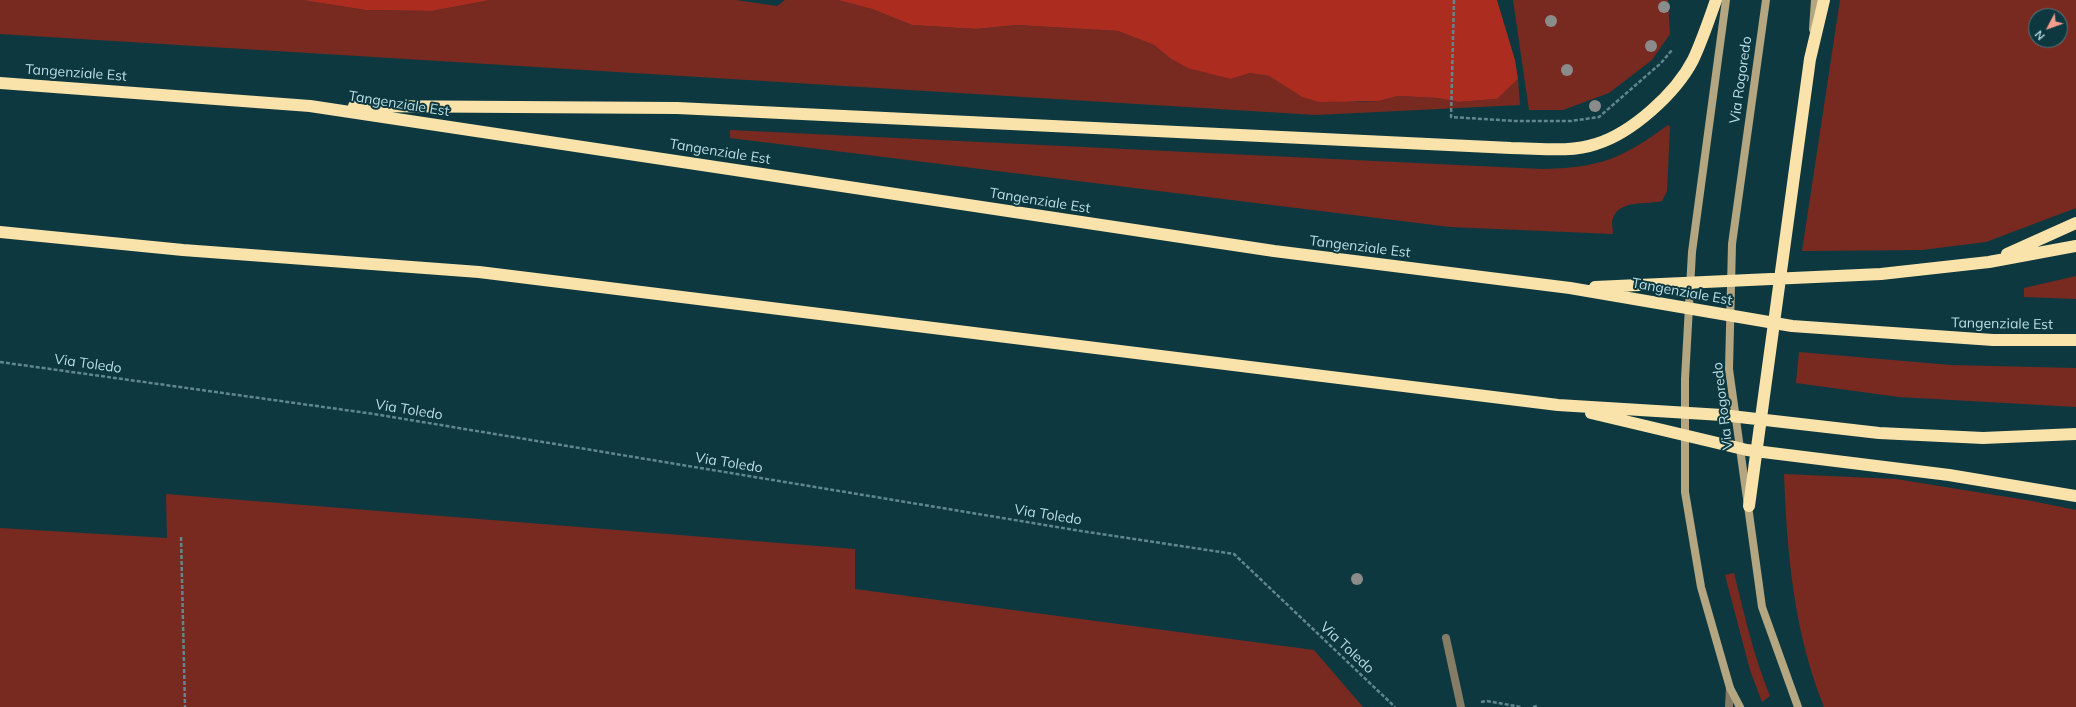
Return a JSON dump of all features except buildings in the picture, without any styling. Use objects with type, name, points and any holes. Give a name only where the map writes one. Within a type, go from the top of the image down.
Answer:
[{"type":"highway","points":[[310,106],[677,108],[1495,147],[1577,148],[1596,144],[1614,137],[1630,127],[1658,104],[1680,80],[1693,60],[1716,0]]},
{"type":"highway","points":[[1749,506],[1810,59],[1824,0]]},
{"type":"highway","name":"Tangenziale Est","points":[[0,83],[310,106],[1274,251],[1570,288],[1792,326],[1888,334],[1993,340],[2076,340]]},
{"type":"highway","points":[[1989,262],[2076,223]]},
{"type":"highway","points":[[0,232],[183,250],[479,272],[1558,405],[1722,415],[1879,433],[1983,438],[2076,434]]},
{"type":"highway","points":[[1570,288],[1881,274],[1989,262],[2076,246]]},
{"type":"highway","points":[[1558,405],[1747,450],[1949,475],[2076,496]]},
{"type":"street","name":"Via Rogoredo","points":[[1726,0],[1692,252],[1685,379],[1685,492],[1701,588],[1730,688],[1740,707]]},
{"type":"street","name":"Via Rogoredo","points":[[1766,0],[1732,244],[1729,369],[1762,607],[1798,707]]},
{"type":"street","points":[[1810,59],[1815,0]]},
{"type":"street","points":[[1446,638],[1461,706]]},
{"type":"street","points":[[1729,707],[1730,688]]},
{"type":"path","points":[[1454,0],[1451,117],[1514,121],[1571,121],[1599,118],[1661,63],[1676,45]]},
{"type":"path","name":"Via Toledo","points":[[0,362],[374,414],[1081,531],[1234,554],[1395,707]]},
{"type":"path","points":[[181,537],[185,707]]},
{"type":"path","points":[[1461,706],[1487,701],[1521,707]]},
{"type":"path","points":[[1533,707],[1537,706]]},
{"type":"shaded area","points":[[0,0],[302,0],[365,10],[432,11],[490,0],[736,0],[777,6],[785,0],[838,0],[872,9],[912,25],[975,29],[1017,25],[1118,31],[1154,45],[1170,58],[1231,79],[1250,73],[1269,76],[1302,97],[1359,102],[1379,101],[1398,96],[1438,98],[1458,102],[1497,99],[1518,79],[1520,105],[1316,115],[0,34]]},
{"type":"shaded area","points":[[302,0],[490,0],[432,11],[365,10]]},
{"type":"shaded area","points":[[838,0],[1497,0],[1515,60],[1518,79],[1497,99],[1458,102],[1438,98],[1398,96],[1379,101],[1320,102],[1302,97],[1269,76],[1250,73],[1231,79],[1188,68],[1170,58],[1154,45],[1118,31],[1017,25],[975,29],[912,25],[872,9]]},
{"type":"shaded area","points":[[1513,0],[1668,0],[1670,34],[1652,60],[1609,93],[1563,110],[1529,110]]},
{"type":"shaded area","points":[[1840,0],[2076,0],[2076,208],[1986,242],[1922,250],[1802,251]]},
{"type":"shaded area","points":[[1668,125],[1670,127],[1667,191],[1662,201],[1628,205],[1616,212],[1612,220],[1613,234],[1450,227],[730,138],[730,130],[1541,169],[1595,164],[1623,154],[1652,137]]},
{"type":"shaded area","points":[[2076,276],[2076,299],[2024,297],[2024,288]]},
{"type":"shaded area","points":[[1799,352],[1951,365],[2076,368],[2076,407],[1899,397],[1796,383]]},
{"type":"shaded area","points":[[1784,474],[1896,479],[2032,501],[2076,510],[2076,707],[1824,707],[1806,651],[1794,593],[1787,534]]},
{"type":"shaded area","points":[[166,494],[855,549],[855,589],[1314,650],[1363,707],[0,707],[0,528],[167,538]]},
{"type":"shaded area","points":[[1734,573],[1754,650],[1770,696],[1762,702],[1750,670],[1725,575]]}]
